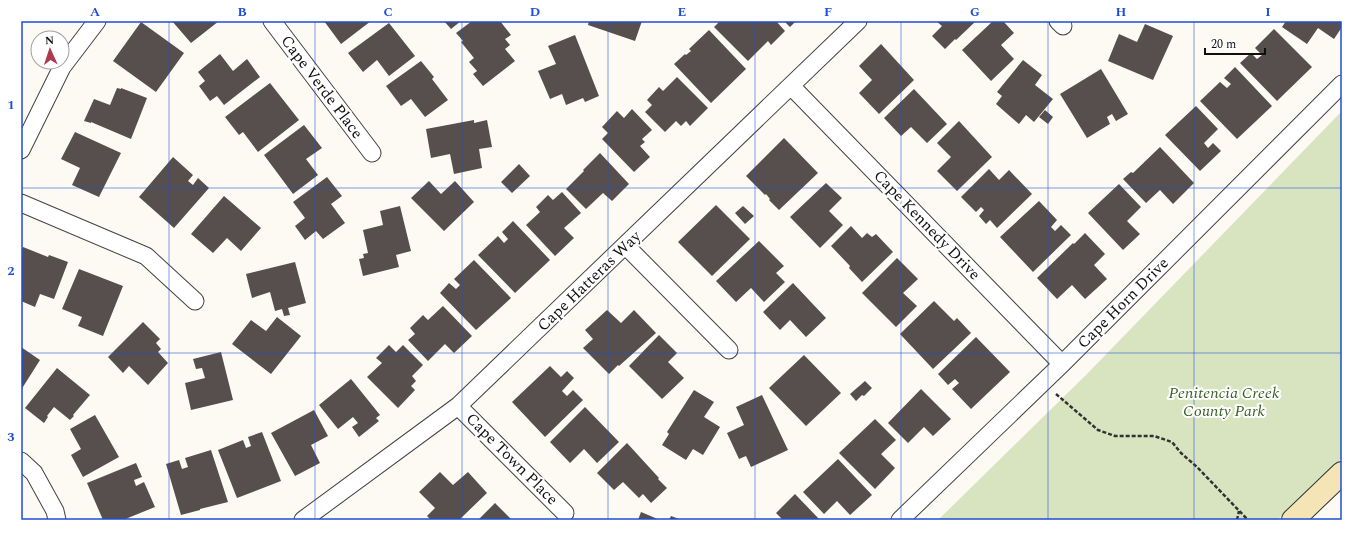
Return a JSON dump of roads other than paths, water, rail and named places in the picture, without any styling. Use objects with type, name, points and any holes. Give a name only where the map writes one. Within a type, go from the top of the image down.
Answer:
[{"type":"main road","points":[[1293,520],[1342,474]]},
{"type":"street","points":[[21,150],[62,67],[97,21]]},
{"type":"street","name":"Cape Verde Place","points":[[272,21],[372,153]]},
{"type":"street","name":"Cape Hatteras Way","points":[[303,520],[458,406],[626,246],[858,21]]},
{"type":"street","name":"Cape Horn Drive","points":[[900,520],[1062,364],[1342,84]]},
{"type":"street","name":"Cape Kennedy Drive","points":[[791,86],[1062,364]]},
{"type":"street","points":[[21,202],[146,256],[195,301]]},
{"type":"street","points":[[626,246],[729,350]]},
{"type":"street","name":"Cape Town Place","points":[[458,406],[565,513]]},
{"type":"street","points":[[21,461],[34,473],[55,511],[56,520]]},
{"type":"park label","name":"Penitencia Creek County Park","points":[[1224,402]]}]
